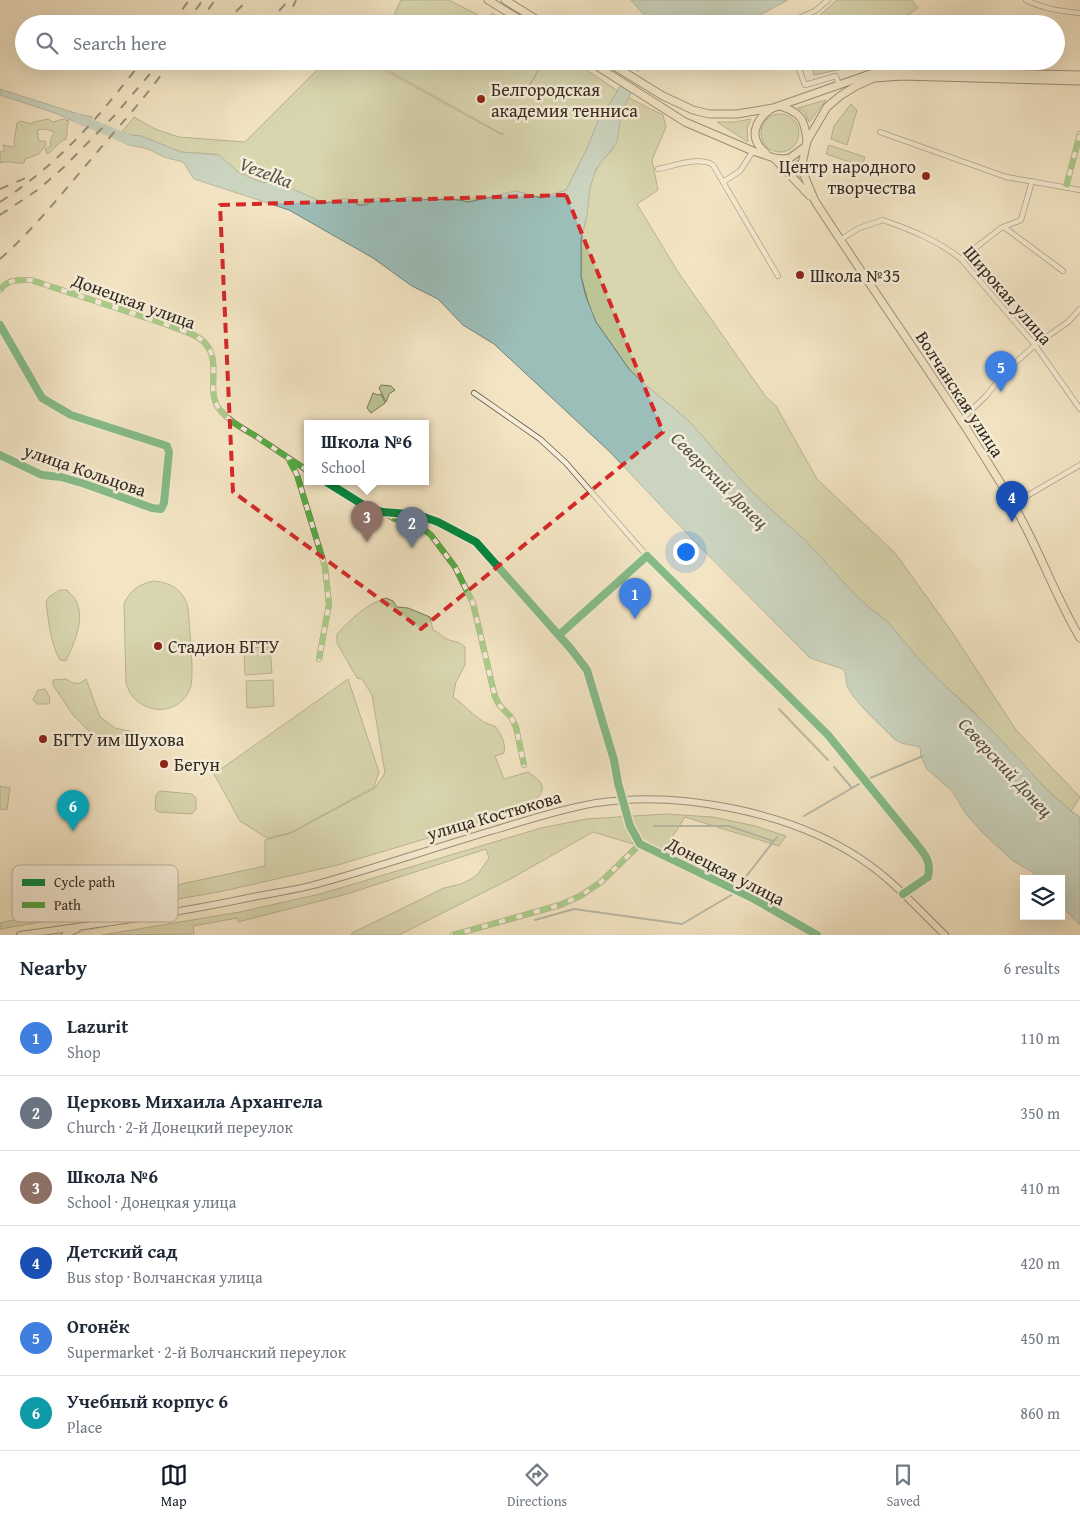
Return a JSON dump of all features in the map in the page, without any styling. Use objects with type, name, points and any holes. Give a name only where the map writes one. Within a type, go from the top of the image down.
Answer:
[{"type":"main road","points":[[488,0],[512,15]]},
{"type":"main road","points":[[505,0],[529,15]]},
{"type":"main road","points":[[604,70],[685,122],[753,151],[772,157],[790,158],[806,144],[827,107],[856,86],[874,78],[903,76],[1080,81]]},
{"type":"main road","points":[[621,70],[663,96],[693,110],[709,114],[736,114],[777,107],[873,73],[901,71],[1080,75]]},
{"type":"main road","points":[[753,151],[756,125],[762,116],[777,107],[798,113],[805,128],[806,144],[802,164],[804,175],[815,201]]},
{"type":"main road","points":[[755,136],[760,148],[772,157],[815,201]]},
{"type":"main road","name":"Волчанская улица","points":[[815,201],[961,420],[1013,504],[1080,638]]},
{"type":"main road","name":"улица Костюкова","points":[[178,911],[318,884],[539,817],[596,803],[630,800],[690,801],[761,816],[822,838],[860,858],[884,875],[945,935]]},
{"type":"main road","name":"улица Костюкова","points":[[20,935],[112,922]]},
{"type":"main road","points":[[65,935],[84,926]]},
{"type":"street","points":[[808,15],[828,0]]},
{"type":"street","points":[[1026,0],[1040,7],[1052,10],[1080,13]]},
{"type":"street","points":[[799,70],[805,85],[836,76],[839,86]]},
{"type":"street","points":[[880,132],[1006,177],[1080,190]]},
{"type":"street","points":[[1066,187],[1080,134]]},
{"type":"street","points":[[723,182],[740,171],[753,151]]},
{"type":"street","points":[[658,169],[698,162],[707,162],[713,165],[778,276]]},
{"type":"street","points":[[961,259],[1004,227],[1021,220],[1032,181]]},
{"type":"street","name":"Широкая улица","points":[[840,240],[859,228],[883,220],[921,234],[949,250],[961,259],[1035,345],[1080,409]]},
{"type":"street","points":[[1004,227],[1063,271]]},
{"type":"street","name":"Донецкая улица","points":[[0,290],[10,282],[31,280],[165,324],[203,341],[213,360],[213,390],[219,409],[231,420],[304,468]]},
{"type":"street","points":[[961,420],[986,396],[1005,372],[1035,345],[1068,322],[1080,309]]},
{"type":"street","name":"улица Кольцова","points":[[0,325],[42,398],[71,415],[166,446],[169,452],[164,503],[161,509],[143,505],[85,484],[61,477],[42,475],[0,455]]},
{"type":"street","points":[[474,393],[540,439],[566,463],[647,556],[828,735],[928,859],[930,868],[928,877],[903,894]]},
{"type":"street","points":[[288,458],[297,475],[325,567],[329,604],[319,659]]},
{"type":"street","points":[[1013,504],[1080,465]]},
{"type":"street","points":[[331,485],[368,508],[383,512],[424,517],[445,525],[476,542],[559,635],[587,670],[614,760],[618,783]]},
{"type":"street","points":[[383,512],[393,518],[422,528],[431,535],[455,567],[473,603],[495,696],[516,727],[524,764]]},
{"type":"street","points":[[559,635],[647,556]]},
{"type":"street","name":"Донецкая улица","points":[[630,826],[640,844],[754,900],[817,935]]},
{"type":"street","points":[[453,935],[560,906],[601,882],[640,844]]},
{"type":"highlighted area","points":[[566,195],[663,432],[421,629],[233,492],[220,205]]},
{"type":"green space","points":[[401,0],[449,0],[478,15],[394,15]]},
{"type":"green space","points":[[837,0],[912,0],[918,8],[908,15],[820,15]]},
{"type":"green space","points":[[317,70],[384,70],[502,135],[504,133],[502,134],[388,70],[538,70],[523,97],[539,70],[586,70],[618,91],[598,121],[566,190],[541,198],[516,191],[469,202],[409,197],[387,202],[380,198],[375,199],[370,204],[363,205],[358,205],[346,199],[325,203],[285,186],[281,182],[265,183],[255,180],[237,171],[215,154],[181,152],[141,136],[120,134],[134,117],[155,129],[179,137],[245,142]]},
{"type":"green space","points":[[813,70],[838,70],[814,75]]},
{"type":"green space","points":[[629,98],[663,115],[666,127],[652,160],[658,190],[637,204],[678,272],[766,397],[776,406],[817,479],[895,553],[952,632],[1016,730],[1080,797],[1071,811],[1046,789],[972,710],[941,682],[916,656],[888,622],[859,599],[808,543],[752,492],[688,420],[629,369],[596,322],[590,309],[581,276],[581,240],[593,177],[600,163],[613,149],[622,109]]},
{"type":"green space","points":[[826,100],[809,122],[804,111],[798,108]]},
{"type":"green space","points":[[851,104],[857,110],[847,145],[831,139],[834,126]]},
{"type":"green space","points":[[780,114],[793,120],[799,133],[793,146],[780,152],[767,146],[761,133],[767,120]]},
{"type":"green space","points":[[48,119],[53,122],[63,119],[69,121],[66,139],[47,154],[45,149],[51,146],[50,142],[54,132],[46,129],[37,130],[39,141],[45,141],[46,145],[39,154],[25,159],[24,163],[0,163],[0,152],[5,150],[3,145],[15,146],[17,123],[21,121],[31,124]]},
{"type":"green space","points":[[751,119],[747,128],[748,142],[717,122],[734,122]]},
{"type":"green space","points":[[829,145],[865,157],[862,166],[826,154]]},
{"type":"green space","points":[[798,160],[800,179],[785,165],[793,164]]},
{"type":"green space","points":[[381,385],[391,386],[395,390],[389,394],[386,402],[379,388]]},
{"type":"green space","points":[[373,393],[381,394],[385,403],[371,413],[367,408]]},
{"type":"green space","name":"Стадион БГТУ","points":[[153,581],[165,583],[175,588],[183,596],[188,608],[192,662],[190,689],[184,699],[166,709],[156,709],[137,701],[130,693],[126,682],[124,604],[135,589]]},
{"type":"green space","points":[[60,590],[67,590],[75,599],[80,617],[77,633],[66,661],[60,660],[54,646],[46,602],[49,597]]},
{"type":"green space","points":[[386,598],[393,601],[397,607],[408,608],[430,617],[433,630],[465,647],[465,665],[456,682],[453,697],[483,722],[495,726],[499,732],[504,742],[504,753],[495,756],[504,779],[528,772],[541,784],[542,791],[540,795],[531,804],[448,832],[338,865],[219,892],[178,899],[178,885],[265,866],[265,840],[291,833],[375,788],[385,773],[372,695],[362,679],[357,678],[337,643],[337,634],[359,613],[372,604]]},
{"type":"green space","points":[[270,647],[272,673],[245,675],[244,648]]},
{"type":"green space","points":[[66,679],[76,684],[86,679],[100,717],[115,728],[133,732],[136,737],[132,741],[116,747],[99,741],[73,715],[53,685],[53,680]]},
{"type":"green space","points":[[348,679],[379,772],[374,787],[290,833],[267,838],[240,821],[214,774]]},
{"type":"green space","points":[[273,680],[274,706],[247,708],[246,681]]},
{"type":"green space","points":[[45,689],[50,698],[49,704],[37,704],[33,700],[38,690]]},
{"type":"green space","points":[[0,786],[10,788],[7,810],[0,809]]},
{"type":"green space","points":[[160,791],[192,794],[196,798],[196,809],[192,814],[158,812],[155,809],[156,795]]},
{"type":"green space","points":[[665,814],[713,817],[755,826],[786,836],[779,846],[685,817],[664,850],[640,839],[632,823],[627,825],[633,844],[593,832],[512,878],[399,935],[351,935],[444,888],[461,884],[471,879],[478,874],[489,858],[486,849],[347,894],[238,922],[237,918],[193,926],[194,934],[102,935],[240,912],[320,894],[541,828],[586,819]]},
{"type":"green space","points":[[12,920],[12,922],[41,922],[0,929],[0,923]]},
{"type":"water","points":[[631,0],[788,0],[760,15],[644,15]]},
{"type":"water","name":"Северский Донец","points":[[629,70],[639,70],[629,98],[622,109],[617,142],[596,169],[590,188],[587,215],[581,240],[581,276],[585,294],[596,322],[629,369],[688,420],[752,492],[808,543],[859,599],[888,622],[916,656],[991,729],[1046,789],[1080,817],[1080,925],[1065,910],[1065,875],[1035,875],[1013,861],[966,814],[952,791],[927,769],[921,757],[920,747],[901,743],[894,739],[858,702],[848,688],[843,669],[810,658],[695,542],[610,452],[494,344],[463,325],[438,299],[412,286],[373,258],[289,210],[194,179],[183,162],[116,139],[120,134],[141,136],[181,152],[219,155],[237,171],[255,180],[265,183],[278,180],[285,186],[325,203],[346,199],[358,205],[364,205],[377,198],[387,202],[409,197],[469,202],[516,191],[541,198],[566,190],[598,121]]},
{"type":"water","points":[[0,89],[93,117],[84,126],[55,113],[0,95]]},
{"type":"pier","points":[[626,70],[634,70],[641,74],[634,93],[619,84]]},
{"type":"waterway","name":"Vezelka","points":[[77,118],[130,140]]},
{"type":"waterway","points":[[779,709],[828,760]]},
{"type":"waterway","points":[[870,778],[923,756]]},
{"type":"waterway","points":[[834,767],[852,788]]},
{"type":"waterway","points":[[804,816],[859,784]]},
{"type":"waterway","points":[[654,826],[729,826],[773,841]]},
{"type":"waterway","points":[[737,888],[777,837]]},
{"type":"waterway","points":[[535,920],[574,909],[682,924],[733,894]]},
{"type":"tunnel","points":[[618,783],[630,826]]},
{"type":"railway","points":[[178,15],[189,0]]},
{"type":"railway","points":[[192,15],[203,0]]},
{"type":"railway","points":[[204,15],[215,0]]},
{"type":"railway","points":[[232,15],[248,0]]},
{"type":"railway","points":[[275,15],[289,0]]},
{"type":"railway","points":[[290,15],[296,0]]},
{"type":"railway","points":[[0,202],[41,172],[60,155],[94,120],[135,70]]},
{"type":"railway","points":[[0,215],[39,189],[64,167],[114,116],[153,70]]},
{"type":"railway","points":[[0,259],[48,210],[165,70]]},
{"type":"railway","points":[[0,189],[28,177]]},
{"type":"marked path","points":[[1066,187],[1080,134]]},
{"type":"marked path","points":[[0,290],[10,282],[31,280],[165,324],[199,338],[209,349],[212,357],[214,394],[220,410],[227,418],[304,468]]},
{"type":"marked path","points":[[289,460],[297,475],[325,567],[329,604],[319,659]]},
{"type":"marked path","points":[[392,518],[422,528],[431,535],[455,567],[473,603],[495,697],[500,706],[511,717],[516,727],[524,765]]},
{"type":"marked path","points":[[453,935],[560,905],[580,896],[601,882],[640,844],[638,841]]},
{"type":"cycle path","points":[[0,325],[42,398],[71,415],[167,446],[169,452],[164,503],[161,509],[152,508],[85,484],[61,477],[42,475],[0,455]]},
{"type":"cycle path","points":[[331,485],[368,508],[383,512],[424,517],[438,522],[476,542],[571,649],[587,670],[614,760],[618,783],[630,826],[640,844],[754,899],[817,935]]},
{"type":"cycle path","points":[[559,635],[647,556],[828,735],[922,851],[929,864],[928,877],[903,894]]},
{"type":"place","name":"Белгородская академия тенниса","points":[[481,99]]},
{"type":"place","name":"Центр народного творчества","points":[[926,176]]},
{"type":"place","name":"Школа №35","points":[[800,275]]},
{"type":"place","name":"Огонёк","points":[[1001,392]]},
{"type":"place","name":"Детский сад","points":[[1012,522]]},
{"type":"place","name":"Школа №6","points":[[367,542]]},
{"type":"place","name":"Церковь Михаила Архангела","points":[[412,548]]},
{"type":"place","name":"Lazurit","points":[[635,619]]},
{"type":"place","name":"Стадион БГТУ","points":[[158,646]]},
{"type":"place","name":"БГТУ им Шухова","points":[[43,739]]},
{"type":"place","name":"Бегун","points":[[164,764]]},
{"type":"place","name":"Учебный корпус 6","points":[[73,831]]}]
